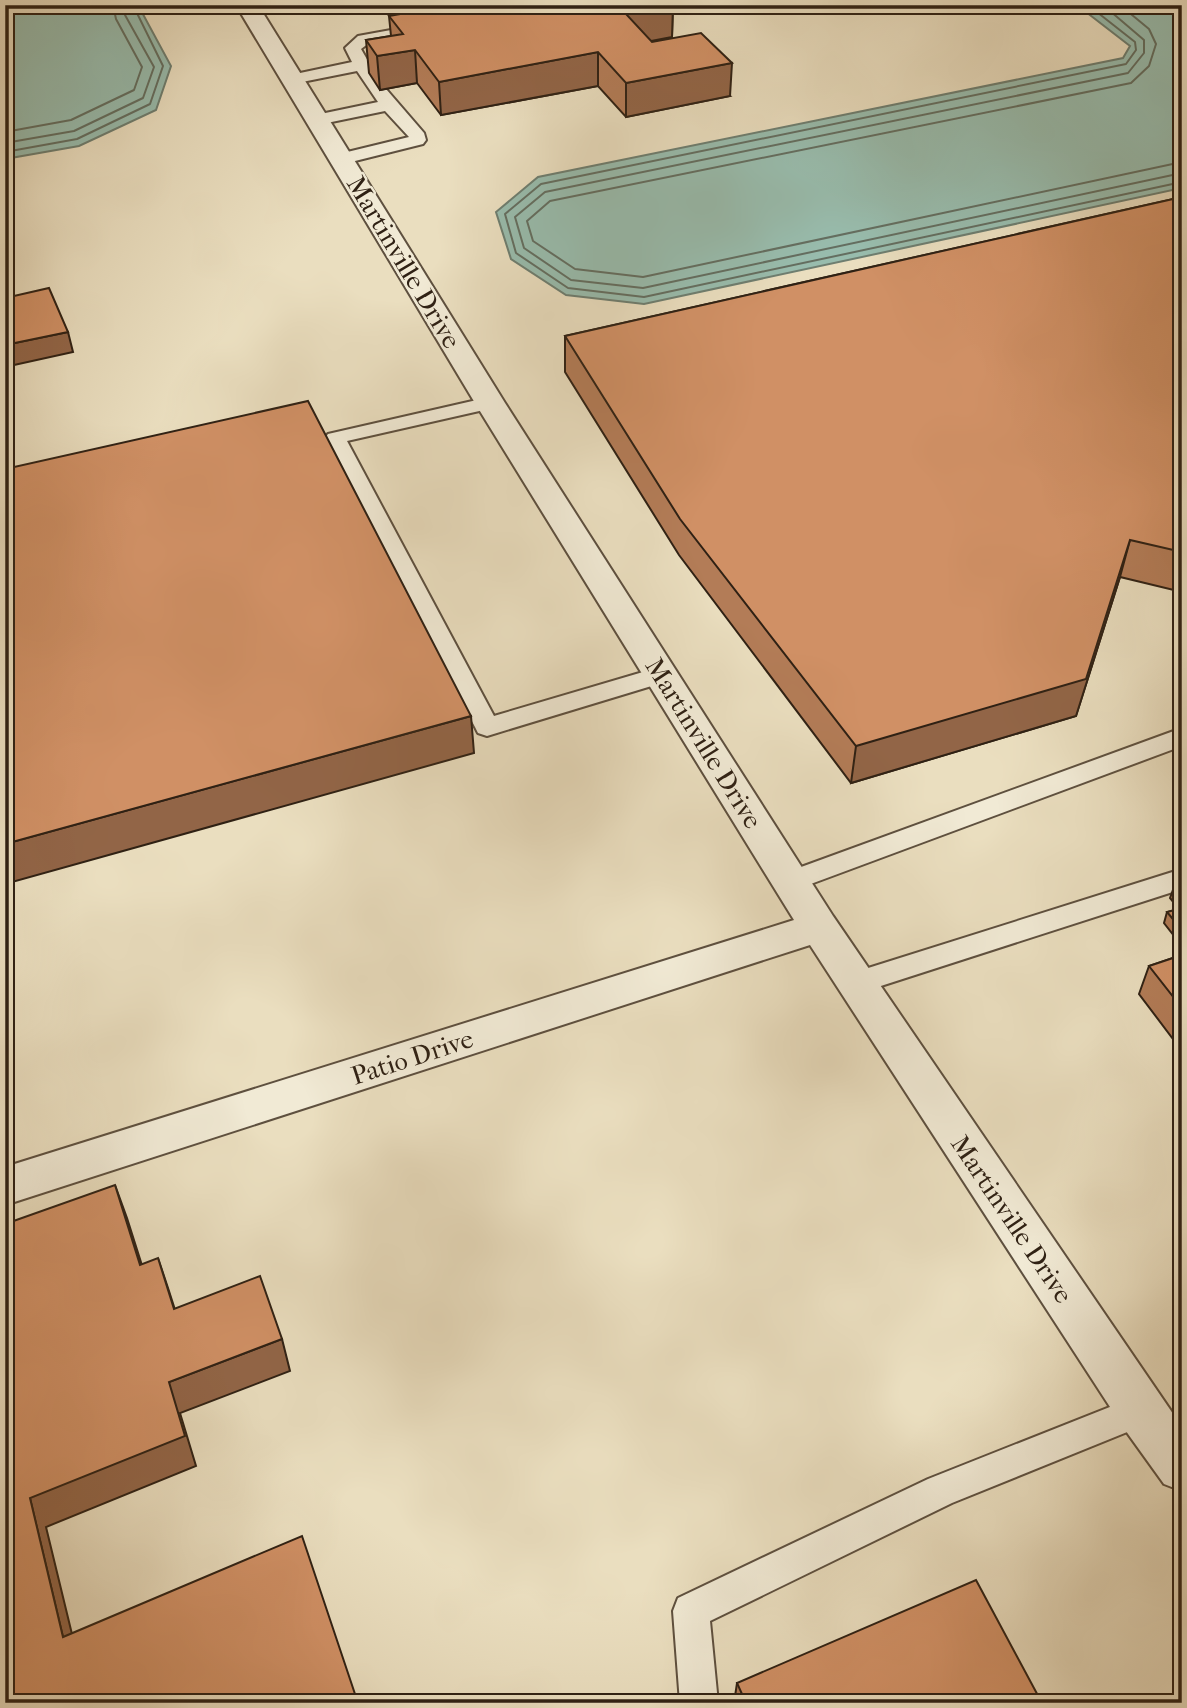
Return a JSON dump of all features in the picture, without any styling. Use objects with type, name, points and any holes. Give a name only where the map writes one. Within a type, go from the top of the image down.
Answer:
[{"type":"street","name":"Martinville Drive","points":[[247,5],[490,403],[820,927],[1140,1411],[1182,1467]]},
{"type":"street","name":"Patio Drive","points":[[5,1186],[820,927]]},
{"type":"lane","points":[[341,159],[417,140],[418,137],[388,105],[353,48],[364,39],[446,25]]},
{"type":"lane","points":[[292,79],[361,65]]},
{"type":"lane","points":[[317,120],[388,105]]},
{"type":"lane","points":[[490,403],[335,438],[487,727],[660,675]]},
{"type":"lane","points":[[791,881],[1182,737]]},
{"type":"lane","points":[[856,983],[1182,878]]},
{"type":"lane","points":[[699,1703],[691,1611],[940,1491],[1140,1411]]},
{"type":"water","points":[[5,5],[138,5],[171,66],[156,110],[79,146],[5,159]]},
{"type":"water","points":[[1077,5],[1182,5],[1182,188],[644,304],[566,295],[511,259],[496,212],[538,177],[1123,58],[1130,46]]},
{"type":"building","points":[[451,5],[670,5],[625,13],[652,42],[701,33],[732,63],[626,83],[598,52],[439,82],[415,50],[377,56],[366,40],[403,34],[389,16]]},
{"type":"building","points":[[1182,197],[1182,552],[1130,540],[1086,679],[856,746],[680,519],[565,336]]},
{"type":"building","points":[[49,288],[68,332],[5,345],[5,298]]},
{"type":"building","points":[[308,401],[471,716],[5,844],[5,469]]},
{"type":"building","points":[[1182,885],[1182,897],[1174,887]]},
{"type":"building","points":[[1182,908],[1182,930],[1167,912]]},
{"type":"building","points":[[1182,955],[1182,1008],[1149,966]]},
{"type":"building","points":[[115,1185],[140,1265],[158,1258],[174,1309],[260,1276],[282,1339],[169,1382],[185,1436],[30,1498],[63,1637],[302,1536],[358,1703],[5,1703],[5,1224]]},
{"type":"building","points":[[976,1580],[1042,1703],[746,1703],[737,1683]]}]
